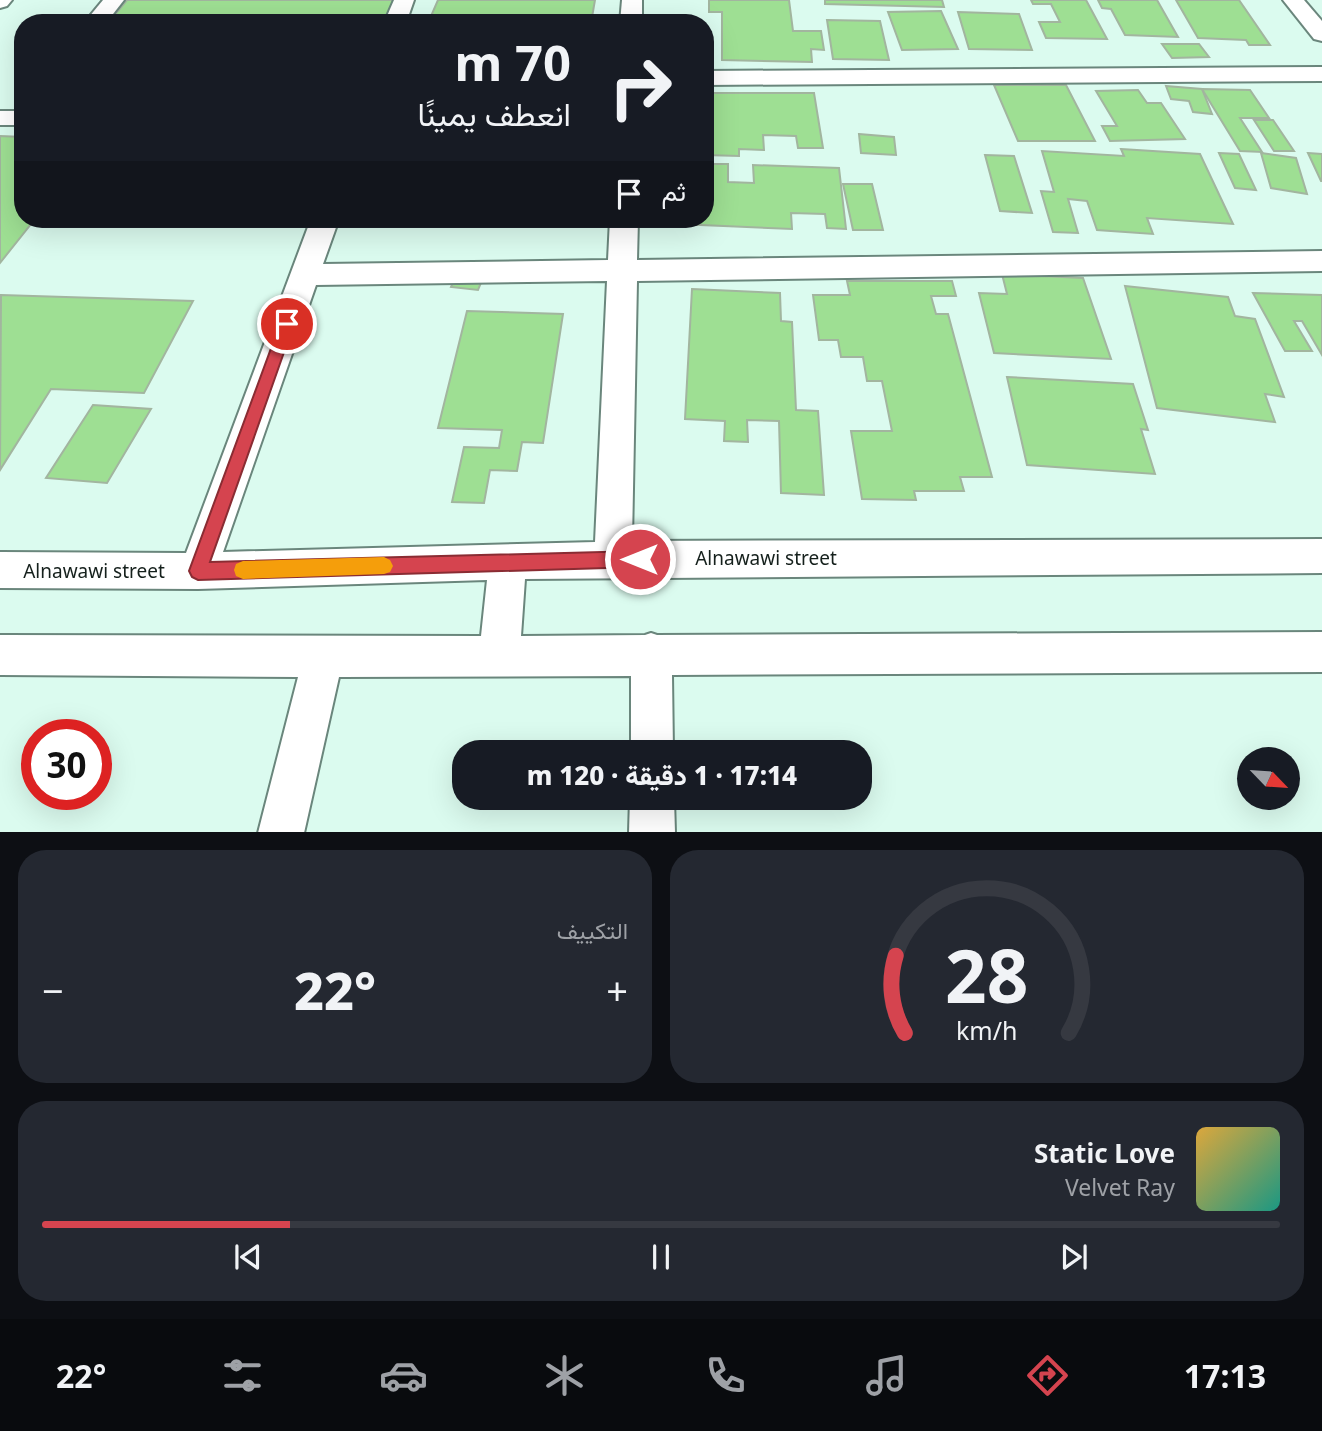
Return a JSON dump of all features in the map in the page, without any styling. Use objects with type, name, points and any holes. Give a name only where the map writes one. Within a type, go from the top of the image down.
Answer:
[{"type":"street","points":[[102,14],[114,0]]},
{"type":"street","points":[[1293,0],[1322,34]]},
{"type":"street","points":[[714,78],[1322,74]]},
{"type":"street","points":[[198,571],[322,228]]},
{"type":"street","points":[[613,559],[624,228]]},
{"type":"street","points":[[304,275],[1322,261]]},
{"type":"street","name":"Alnawawi street","points":[[0,570],[198,571],[613,559],[1322,556]]},
{"type":"street","points":[[499,655],[508,562]]},
{"type":"street","points":[[0,655],[323,657],[651,653],[1322,652]]},
{"type":"street","points":[[651,653],[652,740]]},
{"type":"street","points":[[281,832],[323,657]]},
{"type":"street","points":[[652,810],[652,832]]},
{"type":"building","points":[[127,0],[394,0],[389,14],[115,14]]},
{"type":"building","points":[[438,0],[595,0],[593,14],[432,14]]},
{"type":"building","points":[[709,0],[789,0],[793,31],[821,31],[824,50],[811,49],[812,62],[722,60],[722,12],[709,12]]},
{"type":"building","points":[[825,0],[942,0],[944,7],[825,4]]},
{"type":"building","points":[[1031,0],[1086,0],[1107,39],[1046,38],[1039,22],[1060,22],[1051,4],[1033,4]]},
{"type":"building","points":[[1098,0],[1157,0],[1178,37],[1125,35],[1111,9],[1102,8]]},
{"type":"building","points":[[1176,0],[1239,0],[1270,45],[1249,45],[1246,40],[1198,38]]},
{"type":"building","points":[[941,11],[958,49],[902,50],[888,12]]},
{"type":"building","points":[[958,12],[1019,14],[1032,50],[969,49]]},
{"type":"building","points":[[827,20],[880,21],[889,60],[833,59]]},
{"type":"building","points":[[1162,44],[1199,44],[1209,57],[1172,58]]},
{"type":"building","points":[[994,85],[1066,85],[1095,141],[1018,141]]},
{"type":"building","points":[[1166,86],[1202,89],[1212,114],[1193,112],[1189,101],[1171,99]]},
{"type":"building","points":[[1202,89],[1250,90],[1269,118],[1240,118],[1262,152],[1240,151]]},
{"type":"building","points":[[1138,90],[1147,103],[1161,103],[1185,139],[1110,141],[1102,126],[1117,126],[1096,91]]},
{"type":"building","points":[[714,93],[814,93],[823,148],[798,148],[796,136],[763,135],[764,150],[739,149],[739,156],[714,155]]},
{"type":"building","points":[[1254,120],[1273,120],[1294,151],[1274,151]]},
{"type":"building","points":[[859,134],[894,137],[896,155],[861,153]]},
{"type":"building","points":[[0,136],[14,137],[14,228],[28,228],[0,263]]},
{"type":"building","points":[[1121,149],[1200,154],[1233,224],[1147,218],[1153,234],[1097,230],[1087,201],[1068,199],[1078,233],[1053,232],[1041,191],[1054,192],[1042,151],[1124,156]]},
{"type":"building","points":[[1219,153],[1239,154],[1256,190],[1235,188]]},
{"type":"building","points":[[1261,153],[1296,158],[1307,194],[1271,188]]},
{"type":"building","points":[[1308,153],[1322,154],[1322,181],[1321,181]]},
{"type":"building","points":[[985,155],[1014,156],[1032,213],[1000,211]]},
{"type":"building","points":[[714,164],[728,164],[728,182],[754,183],[753,165],[839,168],[846,229],[827,228],[825,214],[791,213],[792,229],[714,226]]},
{"type":"building","points":[[843,184],[872,184],[883,230],[853,230]]},
{"type":"building","points":[[1002,274],[1083,278],[1111,359],[994,353],[979,293],[1007,294]]},
{"type":"building","points":[[456,276],[483,278],[478,290],[451,287]]},
{"type":"building","points":[[847,281],[952,281],[956,296],[931,296],[936,314],[948,314],[992,477],[960,477],[964,491],[914,491],[916,500],[862,499],[851,431],[892,431],[882,381],[867,381],[863,357],[841,357],[838,340],[819,340],[813,295],[850,295]]},
{"type":"building","points":[[1125,286],[1228,297],[1235,316],[1255,319],[1284,397],[1265,394],[1275,422],[1157,408]]},
{"type":"building","points":[[692,289],[780,293],[781,321],[792,322],[796,410],[818,411],[824,495],[781,493],[779,421],[747,420],[748,442],[724,441],[725,421],[685,419]]},
{"type":"building","points":[[1253,293],[1322,295],[1322,355],[1302,321],[1294,321],[1312,351],[1285,351]]},
{"type":"building","points":[[1,295],[193,301],[144,393],[51,389],[0,470]]},
{"type":"building","points":[[467,311],[563,314],[543,443],[522,442],[517,471],[490,470],[484,503],[452,502],[464,447],[499,448],[502,430],[438,428]]},
{"type":"building","points":[[1007,377],[1133,384],[1148,430],[1141,429],[1155,474],[1027,465]]},
{"type":"building","points":[[93,405],[151,409],[107,483],[46,478]]},
{"type":"slow traffic","points":[[243,570],[384,566]]},
{"type":"route","points":[[287,324],[198,571],[640,559]]}]
